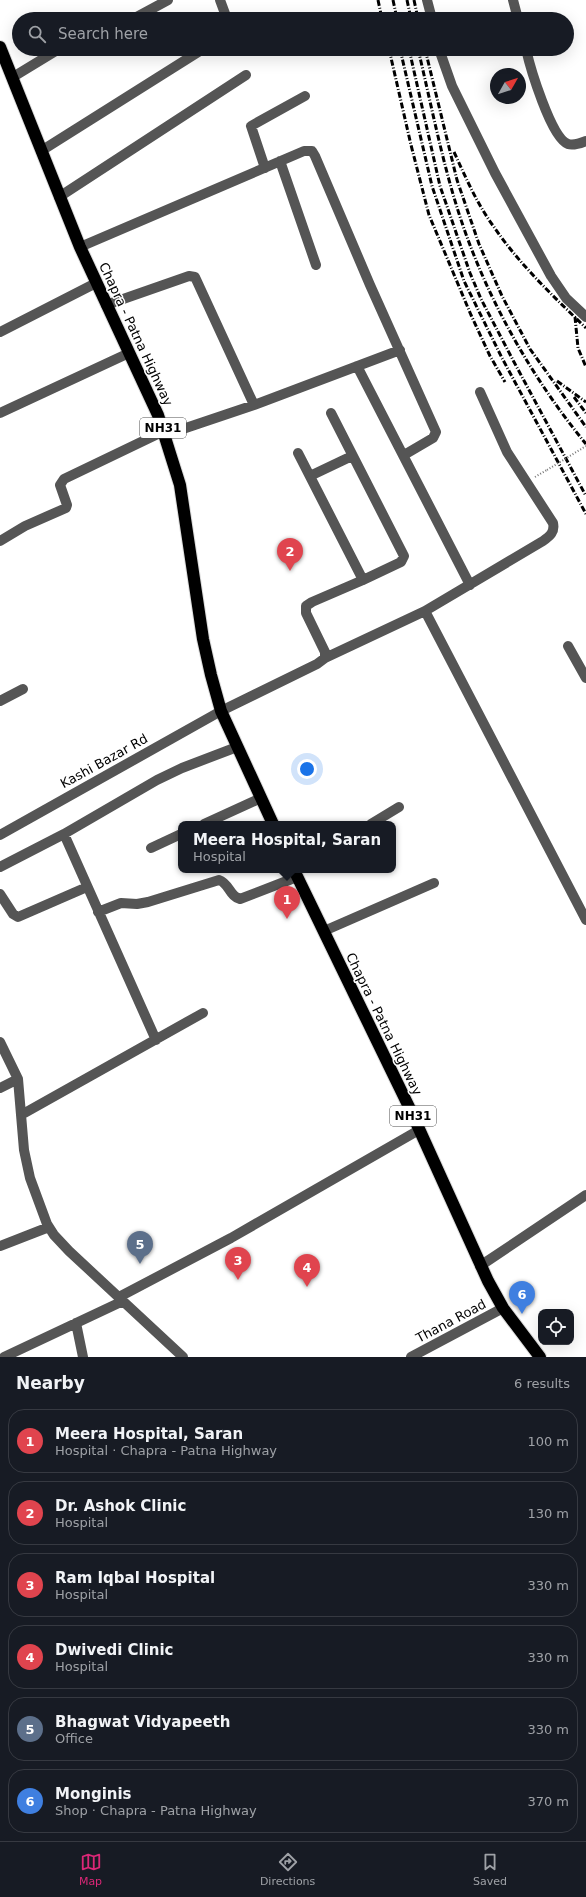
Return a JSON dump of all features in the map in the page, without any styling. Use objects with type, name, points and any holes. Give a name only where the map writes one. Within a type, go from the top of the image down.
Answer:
[{"type":"highway","name":"Chapra - Patna Highway","points":[[0,47],[7,71],[80,247],[158,415],[180,485],[203,639],[221,711],[272,821]]},
{"type":"highway","name":"Chapra - Patna Highway","points":[[296,873],[419,1130],[480,1266],[503,1308],[540,1357]]},
{"type":"street","points":[[146,12],[168,0]]},
{"type":"street","points":[[220,0],[225,12]]},
{"type":"street","points":[[427,0],[430,12]]},
{"type":"street","points":[[514,0],[517,12]]},
{"type":"street","points":[[7,71],[42,56]]},
{"type":"street","points":[[41,152],[192,56]]},
{"type":"street","points":[[441,56],[452,86],[489,160],[551,276],[566,298],[586,317]]},
{"type":"street","points":[[528,56],[546,110],[563,142],[571,145],[586,141]]},
{"type":"street","points":[[59,197],[246,75]]},
{"type":"street","points":[[265,168],[251,126],[305,96]]},
{"type":"street","points":[[80,247],[307,150],[314,153],[370,285],[436,432],[433,438],[404,455]]},
{"type":"street","points":[[280,161],[316,265]]},
{"type":"street","points":[[106,305],[189,276],[195,277],[254,404]]},
{"type":"street","points":[[0,332],[96,283]]},
{"type":"street","points":[[0,541],[26,526],[66,508],[67,505],[60,485],[64,479],[164,433],[254,404],[400,350]]},
{"type":"street","points":[[0,413],[129,353]]},
{"type":"street","points":[[358,366],[470,585]]},
{"type":"street","name":"Kashi Bazar Rd","points":[[0,835],[221,711],[317,664],[326,658],[425,611],[543,542],[553,531],[553,523],[501,441],[480,392]]},
{"type":"street","points":[[326,658],[325,652],[306,613],[306,606],[400,562],[404,556],[330,413]]},
{"type":"street","points":[[298,453],[363,580]]},
{"type":"street","points":[[310,476],[352,456]]},
{"type":"street","points":[[425,611],[586,920]]},
{"type":"street","points":[[568,646],[586,678]]},
{"type":"street","points":[[0,702],[22,689]]},
{"type":"street","points":[[0,867],[64,834],[157,780],[182,768],[237,747]]},
{"type":"street","points":[[211,821],[261,798]]},
{"type":"street","points":[[376,821],[399,808]]},
{"type":"street","points":[[64,834],[156,1040]]},
{"type":"street","points":[[151,848],[178,835]]},
{"type":"street","points":[[98,912],[121,903],[137,904],[148,902],[219,880],[225,883],[236,898],[240,899],[296,873]]},
{"type":"street","points":[[324,932],[434,883]]},
{"type":"street","points":[[0,894],[13,914],[18,916],[87,887]]},
{"type":"street","points":[[21,1115],[203,1013]]},
{"type":"street","points":[[0,1042],[18,1079],[24,1150],[30,1178],[49,1227],[69,1251],[183,1357]]},
{"type":"street","points":[[0,1088],[18,1079]]},
{"type":"street","points":[[0,1350],[4,1357],[76,1323],[231,1238],[419,1130]]},
{"type":"street","points":[[480,1266],[586,1195]]},
{"type":"street","points":[[0,1246],[49,1227]]},
{"type":"street","name":"Thana Road","points":[[415,1356],[503,1308]]},
{"type":"street","points":[[76,1323],[83,1357]]},
{"type":"path","points":[[527,482],[586,446]]},
{"type":"railway","points":[[378,0],[381,12]]},
{"type":"railway","points":[[393,0],[396,12]]},
{"type":"railway","points":[[407,0],[410,12]]},
{"type":"railway","points":[[414,0],[417,12]]},
{"type":"railway","points":[[391,56],[429,215],[471,315],[490,356],[505,382]]},
{"type":"railway","points":[[402,56],[432,186],[464,281],[502,358],[586,514]]},
{"type":"railway","points":[[411,56],[440,186],[470,273],[481,299],[586,496]]},
{"type":"railway","points":[[420,56],[452,191],[478,265],[503,319],[533,371],[586,444]]},
{"type":"railway","points":[[427,56],[457,180],[479,244],[502,296],[530,349],[586,427]]},
{"type":"railway","points":[[454,152],[477,200],[504,241],[537,280],[586,328]]},
{"type":"railway","points":[[575,317],[578,348],[586,367]]},
{"type":"railway","points":[[557,381],[586,402]]},
{"type":"railway","points":[[574,397],[586,413]]},
{"type":"place","name":"Dr. Ashok Clinic","points":[[290,571]]},
{"type":"place","name":"Meera Hospital, Saran","points":[[287,919]]},
{"type":"place","name":"Bhagwat Vidyapeeth","points":[[140,1264]]},
{"type":"place","name":"Ram Iqbal Hospital","points":[[238,1280]]},
{"type":"place","name":"Dwivedi Clinic","points":[[307,1287]]},
{"type":"place","name":"Monginis","points":[[522,1314]]}]
